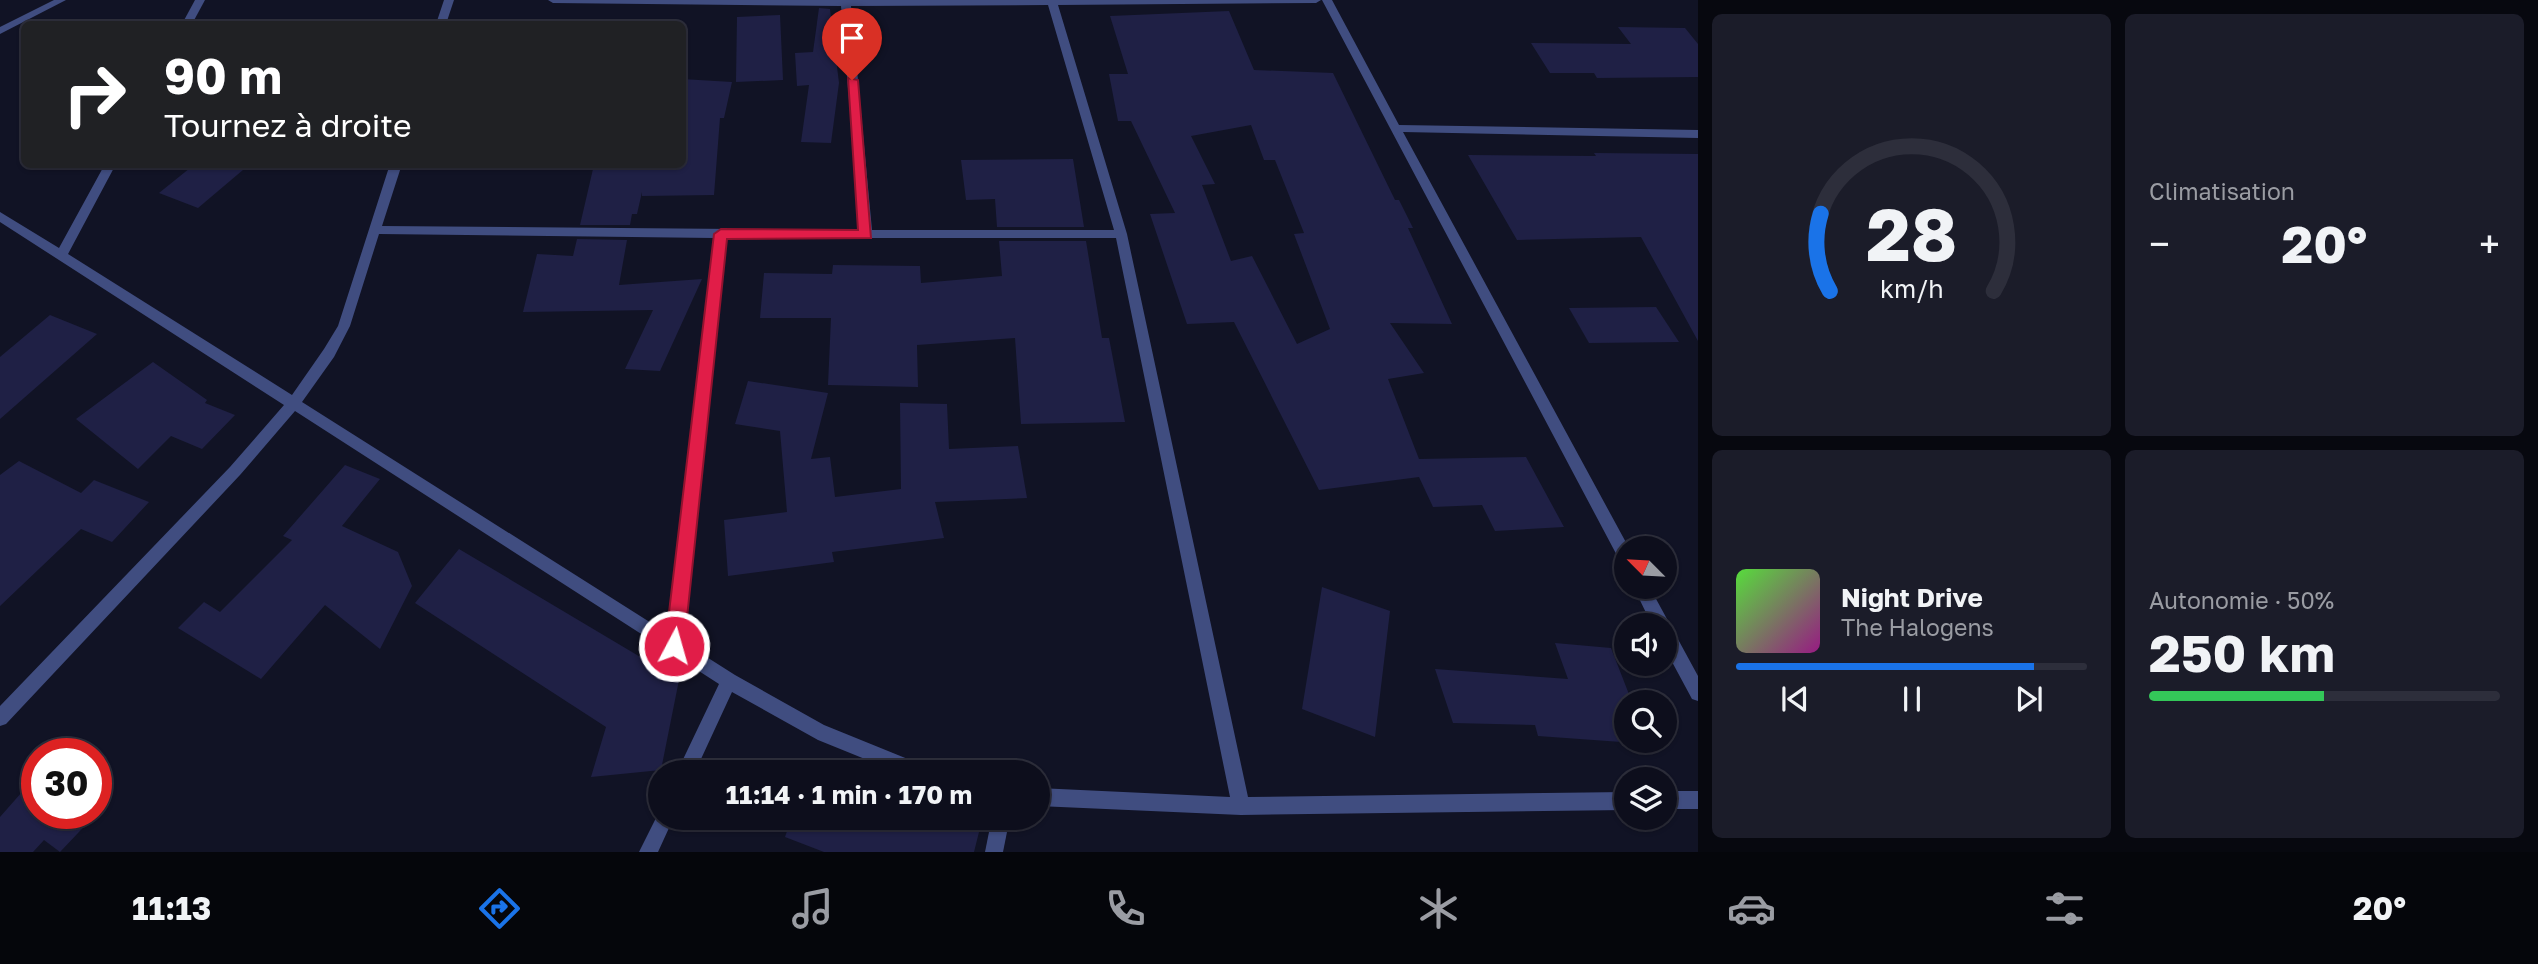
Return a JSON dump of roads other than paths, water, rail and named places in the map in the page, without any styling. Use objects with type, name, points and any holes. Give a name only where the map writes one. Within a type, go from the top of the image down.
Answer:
[{"type":"street","points":[[189,21],[200,0]]},
{"type":"street","points":[[442,21],[449,0]]},
{"type":"street","points":[[553,0],[846,3],[1316,0]]},
{"type":"street","points":[[1327,0],[1614,536]]},
{"type":"street","points":[[0,31],[53,1]]},
{"type":"street","points":[[1052,2],[1121,234],[1241,806]]},
{"type":"street","points":[[846,3],[866,235]]},
{"type":"street","points":[[1395,128],[1698,134]]},
{"type":"street","points":[[62,254],[108,168]]},
{"type":"street","points":[[0,719],[235,471],[293,403],[329,354],[344,326],[395,168]]},
{"type":"street","points":[[0,216],[729,681],[818,731],[889,760]]},
{"type":"street","points":[[374,230],[866,235],[1121,234]]},
{"type":"street","points":[[674,646],[721,234]]},
{"type":"street","points":[[1677,654],[1698,693]]},
{"type":"street","points":[[692,760],[729,681]]},
{"type":"street","points":[[1050,798],[1241,806],[1614,801]]},
{"type":"street","points":[[1677,800],[1698,800]]},
{"type":"street","points":[[648,852],[659,830]]},
{"type":"street","points":[[994,852],[998,830]]}]
